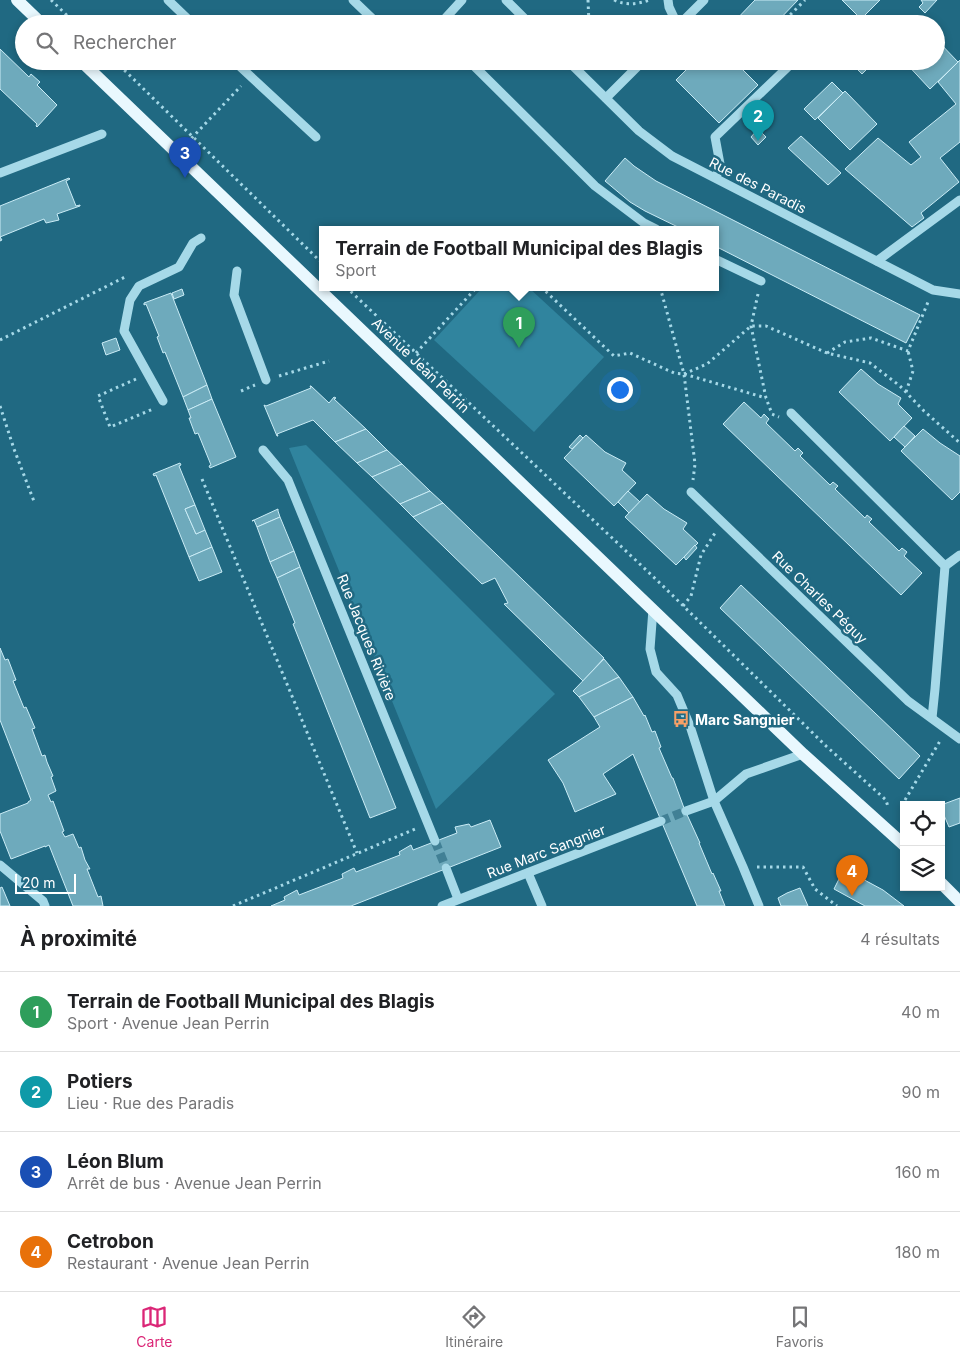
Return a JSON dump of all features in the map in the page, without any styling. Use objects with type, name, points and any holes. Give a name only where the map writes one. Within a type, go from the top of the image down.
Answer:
[{"type":"main road","points":[[17,0],[33,15]]},
{"type":"main road","name":"Avenue Jean Perrin","points":[[90,70],[319,289]]},
{"type":"main road","name":"Avenue Jean Perrin","points":[[321,291],[803,754],[900,841]]},
{"type":"main road","points":[[945,887],[960,902]]},
{"type":"street","points":[[168,0],[184,15]]},
{"type":"street","points":[[353,0],[369,15]]},
{"type":"street","points":[[448,15],[462,0]]},
{"type":"street","points":[[506,0],[521,15]]},
{"type":"street","points":[[668,0],[669,7],[674,15]]},
{"type":"street","points":[[688,15],[704,0]]},
{"type":"street","points":[[244,70],[316,137]]},
{"type":"street","points":[[478,70],[595,186],[650,226]]},
{"type":"street","name":"Rue des Paradis","points":[[577,70],[639,131],[672,156],[933,290],[960,294]]},
{"type":"street","points":[[606,98],[634,70]]},
{"type":"street","points":[[716,178],[720,164],[715,138],[785,70]]},
{"type":"street","points":[[0,173],[102,134]]},
{"type":"street","points":[[877,261],[960,200]]},
{"type":"street","points":[[163,401],[124,331],[130,300],[139,286],[179,267],[193,243],[202,238]]},
{"type":"street","points":[[719,261],[761,281]]},
{"type":"street","points":[[237,271],[234,294],[266,380]]},
{"type":"street","points":[[791,413],[945,566]]},
{"type":"street","name":"Rue Jacques Rivière","points":[[263,450],[288,480],[435,841]]},
{"type":"street","name":"Rue Charles Péguy","points":[[691,492],[908,702],[960,739]]},
{"type":"street","points":[[932,718],[945,566],[960,555]]},
{"type":"street","points":[[653,609],[650,650],[656,672],[677,695],[714,801],[759,906]]},
{"type":"street","points":[[686,811],[714,801],[746,774],[803,754]]},
{"type":"street","name":"Rue Marc Sangnier","points":[[442,906],[661,821]]},
{"type":"street","points":[[0,865],[44,902],[45,906]]},
{"type":"street","points":[[446,868],[458,899]]},
{"type":"street","points":[[528,873],[542,906]]},
{"type":"path","points":[[51,0],[67,15]]},
{"type":"path","points":[[588,0],[589,15]]},
{"type":"path","points":[[614,0],[636,5],[650,0]]},
{"type":"path","points":[[790,15],[805,0]]},
{"type":"path","points":[[124,70],[319,260]]},
{"type":"path","points":[[193,136],[251,77]]},
{"type":"path","points":[[0,340],[125,277],[139,286]]},
{"type":"path","points":[[761,281],[751,326],[766,398],[772,414],[804,426]]},
{"type":"path","points":[[906,392],[913,371],[908,351],[933,290]]},
{"type":"path","points":[[350,291],[683,606],[826,746],[886,800],[889,813]]},
{"type":"path","points":[[416,353],[472,291]]},
{"type":"path","points":[[545,291],[614,356],[630,353],[674,373],[684,374],[766,398]]},
{"type":"path","points":[[661,291],[684,374],[695,464],[691,492]]},
{"type":"path","points":[[684,374],[707,364],[751,326],[766,326],[827,353],[870,363],[900,386],[924,411],[960,442]]},
{"type":"path","points":[[827,353],[845,342],[871,338],[908,351]]},
{"type":"path","points":[[241,391],[266,380],[329,362]]},
{"type":"path","points":[[148,374],[98,396],[110,427],[156,408]]},
{"type":"path","points":[[0,406],[14,450],[35,504]]},
{"type":"path","points":[[202,479],[357,853]]},
{"type":"path","points":[[683,606],[691,596],[701,555],[722,522]]},
{"type":"path","points":[[905,800],[947,730]]},
{"type":"path","points":[[233,906],[427,823]]},
{"type":"path","points":[[743,867],[803,867],[815,889],[837,906]]},
{"type":"shaded area","points":[[479,291],[532,291],[604,357],[534,432],[434,340]]},
{"type":"shaded area","points":[[306,445],[555,694],[436,809],[289,448]]},
{"type":"building","points":[[755,0],[798,0],[784,15],[741,15]]},
{"type":"building","points":[[842,0],[880,0],[865,15],[857,15]]},
{"type":"building","points":[[921,0],[937,0],[925,13],[919,7],[923,3]]},
{"type":"building","points":[[945,48],[958,62],[930,89],[912,70],[945,70]]},
{"type":"building","points":[[0,49],[15,63],[15,70],[22,70],[29,77],[31,74],[40,82],[37,85],[57,105],[37,127],[37,124],[0,89]]},
{"type":"building","points":[[960,60],[960,142],[940,158],[959,182],[921,213],[924,218],[912,227],[845,169],[878,138],[911,165],[921,157],[909,142],[956,104],[938,82]]},
{"type":"building","points":[[686,70],[743,70],[758,85],[719,123],[676,80]]},
{"type":"building","points":[[858,70],[866,70],[862,74]]},
{"type":"building","points":[[832,82],[843,93],[815,120],[804,109]]},
{"type":"building","points":[[845,91],[877,124],[850,150],[818,118]]},
{"type":"building","points":[[758,129],[766,137],[758,145],[751,137]]},
{"type":"building","points":[[801,136],[841,173],[828,185],[788,148]]},
{"type":"building","points":[[625,158],[656,181],[920,315],[906,343],[719,248],[719,226],[676,226],[630,202],[605,181]]},
{"type":"building","points":[[70,179],[66,181],[76,206],[80,206],[57,214],[59,220],[46,223],[44,219],[0,237],[0,206]]},
{"type":"building","points":[[182,289],[184,295],[174,299],[172,293]]},
{"type":"building","points":[[171,293],[207,385],[183,397],[165,352],[163,353],[157,337],[159,336],[146,304],[144,305],[144,303]]},
{"type":"building","points":[[116,338],[120,350],[106,355],[102,343]]},
{"type":"building","points":[[861,369],[878,384],[901,398],[898,404],[912,418],[890,441],[839,392]]},
{"type":"building","points":[[207,385],[212,399],[188,410],[183,397]]},
{"type":"building","points":[[310,386],[329,403],[334,397],[336,398],[334,399],[366,429],[335,442],[313,420],[277,434],[277,436],[264,405],[266,406],[311,388]]},
{"type":"building","points":[[212,399],[236,457],[210,468],[209,466],[211,465],[198,433],[195,434],[188,410]]},
{"type":"building","points":[[744,402],[761,418],[764,414],[769,419],[766,423],[795,451],[798,448],[803,453],[800,456],[830,485],[833,482],[838,486],[835,489],[865,518],[867,515],[872,519],[869,522],[899,551],[902,548],[907,552],[904,556],[922,573],[901,595],[723,424]]},
{"type":"building","points":[[904,426],[915,436],[905,447],[894,437]]},
{"type":"building","points":[[366,429],[387,450],[357,463],[335,442]]},
{"type":"building","points":[[923,429],[960,456],[960,492],[952,500],[901,451]]},
{"type":"building","points":[[580,435],[583,438],[572,449],[569,447]]},
{"type":"building","points":[[586,435],[605,452],[626,463],[622,470],[636,483],[614,506],[564,458]]},
{"type":"building","points":[[387,450],[402,464],[372,477],[357,463]]},
{"type":"building","points":[[180,463],[181,465],[179,466],[195,505],[185,509],[196,534],[205,530],[212,547],[189,557],[156,475],[154,476],[153,474]]},
{"type":"building","points":[[402,464],[430,491],[400,504],[372,477]]},
{"type":"building","points":[[430,491],[443,503],[413,517],[400,504]]},
{"type":"building","points":[[628,491],[640,502],[629,513],[618,502]]},
{"type":"building","points":[[647,494],[664,509],[687,523],[683,529],[698,543],[676,565],[625,517]]},
{"type":"building","points":[[443,503],[604,658],[583,681],[504,604],[508,603],[495,578],[482,584],[413,517]]},
{"type":"building","points":[[195,505],[205,530],[196,534],[185,509]]},
{"type":"building","points":[[278,509],[280,517],[257,527],[254,520]]},
{"type":"building","points":[[280,517],[294,551],[270,562],[257,527]]},
{"type":"building","points":[[695,545],[697,548],[686,560],[684,557]]},
{"type":"building","points":[[212,547],[222,572],[199,581],[189,557]]},
{"type":"building","points":[[294,551],[300,567],[277,578],[270,562]]},
{"type":"building","points":[[300,567],[396,808],[370,818],[293,624],[295,623],[277,578]]},
{"type":"building","points":[[741,585],[920,756],[899,779],[720,608]]},
{"type":"building","points":[[0,648],[5,660],[8,659],[16,680],[13,681],[35,728],[32,729],[42,756],[45,755],[53,776],[51,777],[56,791],[48,795],[51,802],[53,801],[64,831],[62,832],[65,837],[73,834],[79,848],[81,847],[90,869],[87,869],[98,897],[101,896],[103,906],[73,906],[49,845],[11,859],[0,831],[0,814],[31,800],[0,720]]},
{"type":"building","points":[[604,659],[619,677],[579,697],[573,691]]},
{"type":"building","points":[[619,677],[633,697],[594,717],[579,697]]},
{"type":"building","points":[[633,697],[645,715],[652,732],[655,731],[661,747],[659,748],[721,891],[719,891],[725,906],[697,906],[633,754],[603,774],[616,794],[575,812],[563,783],[548,760],[600,727],[594,717]]},
{"type":"building","points":[[960,798],[960,823],[949,827],[945,818],[945,804]]},
{"type":"building","points":[[490,820],[501,847],[351,906],[271,906],[285,900],[284,897],[297,890],[299,895],[343,878],[342,874],[354,868],[356,872],[400,855],[399,852],[411,845],[413,850],[457,833],[455,827],[469,824],[471,827]]},
{"type":"building","points":[[844,869],[883,890],[904,906],[865,906],[834,889]]},
{"type":"building","points":[[2,887],[10,906],[0,906],[0,888]]},
{"type":"building","points":[[800,888],[808,906],[781,906],[778,898]]},
{"type":"tunnel","points":[[661,821],[686,811]]},
{"type":"tunnel","points":[[435,841],[446,868]]},
{"type":"place","name":"Potiers","points":[[758,141]]},
{"type":"place","name":"Léon Blum","points":[[185,178]]},
{"type":"place","name":"Terrain de Football Municipal des Blagis","points":[[519,348]]},
{"type":"place","name":"Marc Sangnier","points":[[681,719]]},
{"type":"place","name":"Cetrobon","points":[[852,896]]}]
